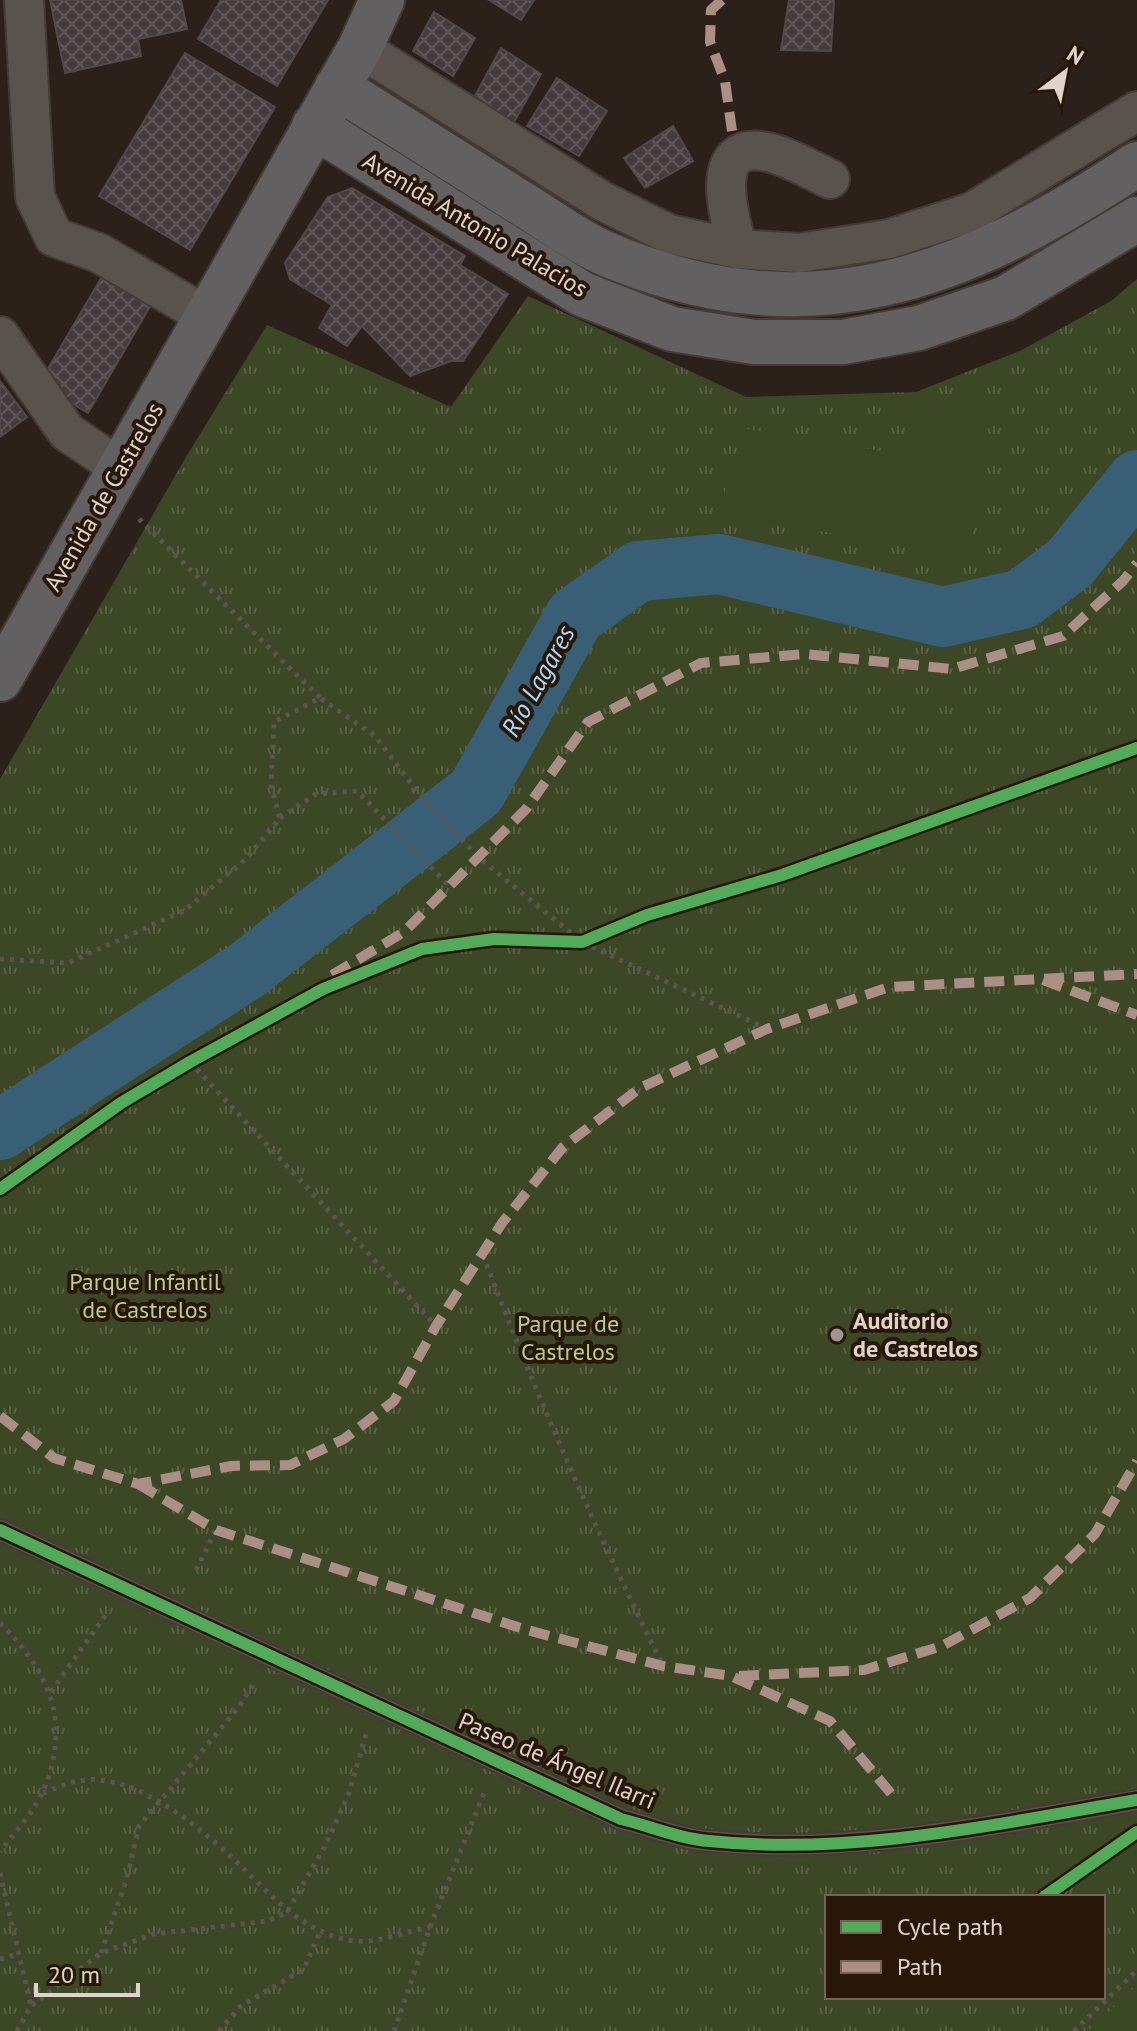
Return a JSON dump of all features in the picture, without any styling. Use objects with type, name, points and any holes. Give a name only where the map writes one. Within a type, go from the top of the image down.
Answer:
[{"type":"main road","name":"Avenida de Castrelos","points":[[0,679],[360,48],[382,0]]},
{"type":"main road","name":"Avenida Antonio Palacios","points":[[337,87],[601,252],[689,284],[759,295],[832,294],[905,281],[979,255],[1126,172]]},
{"type":"main road","name":"Avenida Antonio Palacios","points":[[314,126],[582,294],[672,329],[754,342],[843,342],[919,328],[1006,298],[1137,219]]},
{"type":"main road","points":[[1126,172],[1137,135]]},
{"type":"street","points":[[24,0],[35,197],[54,237],[99,253],[208,317]]},
{"type":"street","points":[[360,48],[602,201],[669,234],[738,249],[799,253],[889,239],[972,212],[1137,111]]},
{"type":"street","points":[[738,249],[723,190],[732,162],[747,151],[775,154],[830,179]]},
{"type":"street","points":[[0,336],[67,432],[120,468]]},
{"type":"lane","name":"Paseo de Ángel Ilarri","points":[[0,1530],[621,1819],[705,1841],[786,1846],[847,1841],[970,1829],[1137,1800]]},
{"type":"path","points":[[139,519],[320,698],[375,736],[417,791],[478,857],[582,942],[767,1029]]},
{"type":"path","points":[[280,818],[271,787],[274,722],[320,698]]},
{"type":"path","points":[[0,959],[68,963],[185,910],[247,858],[280,818],[316,794],[357,791],[449,886]]},
{"type":"path","points":[[190,1062],[436,1326]]},
{"type":"path","points":[[483,1255],[523,1360],[598,1536],[663,1666]]},
{"type":"path","points":[[196,1570],[216,1530]]},
{"type":"path","points":[[51,1692],[109,1610]]},
{"type":"path","points":[[0,1623],[17,1640],[51,1692],[58,1742],[43,1793],[0,1852]]},
{"type":"path","points":[[101,1953],[127,1878],[139,1826],[159,1798],[202,1753],[256,1680]]},
{"type":"path","points":[[17,2031],[31,2006],[101,1953],[154,1934],[268,1921],[287,1912],[324,1848],[349,1793],[367,1731]]},
{"type":"path","points":[[43,1793],[79,1780],[112,1781],[159,1798],[246,1871],[287,1912],[320,1932],[359,1942],[430,1927]]},
{"type":"path","points":[[394,2031],[430,1927],[486,1788]]},
{"type":"path","points":[[0,1873],[31,2006]]},
{"type":"path","points":[[219,2031],[241,2006],[304,1969],[320,1932]]},
{"type":"path","points":[[0,1959],[19,1954]]},
{"type":"path","points":[[1074,2031],[1137,1970]]},
{"type":"green space","name":"Parque de Castrelos","points":[[1137,279],[1137,2031],[0,2031],[0,779],[189,452],[267,325],[451,407],[528,296],[746,397],[916,392],[1020,351],[1111,301]]},
{"type":"green space","points":[[916,392],[991,408],[969,560],[719,511],[743,428],[900,454]]},
{"type":"green space","points":[[1137,1985],[1137,2031],[1088,2031]]},
{"type":"building","points":[[50,0],[181,0],[187,29],[138,39],[141,56],[65,73]]},
{"type":"building","points":[[221,0],[328,0],[277,86],[198,39]]},
{"type":"building","points":[[489,0],[534,0],[521,20]]},
{"type":"building","points":[[789,0],[834,0],[831,51],[781,50]]},
{"type":"building","points":[[434,12],[475,38],[453,76],[413,51]]},
{"type":"building","points":[[501,48],[541,74],[514,122],[475,96]]},
{"type":"building","points":[[185,53],[275,107],[190,250],[99,196]]},
{"type":"building","points":[[557,78],[607,111],[579,156],[527,126]]},
{"type":"building","points":[[673,126],[693,161],[645,188],[624,158]]},
{"type":"building","points":[[352,188],[465,256],[460,265],[508,294],[463,361],[451,361],[410,376],[362,326],[347,346],[319,328],[332,305],[290,279],[285,263],[328,197]]},
{"type":"building","points":[[103,275],[152,303],[88,413],[39,384]]},
{"type":"building","points":[[0,381],[27,417],[0,437]]},
{"type":"waterway","name":"Río Lagares","points":[[0,1130],[247,970],[476,792],[575,616],[639,571],[719,564],[943,617],[1022,599],[1070,563],[1137,480]]},
{"type":"marked path","points":[[722,0],[711,10],[710,42],[725,81],[732,131]]},
{"type":"marked path","points":[[332,975],[404,932],[526,809],[588,722],[701,663],[805,654],[952,669],[1063,636],[1123,581],[1137,563]]},
{"type":"marked path","points":[[0,1416],[54,1458],[138,1484],[231,1466],[290,1465],[344,1439],[394,1401],[436,1326],[502,1223],[563,1147],[640,1088],[767,1029],[889,987],[1137,974]]},
{"type":"marked path","points":[[1043,980],[1137,1015]]},
{"type":"marked path","points":[[739,1676],[864,1670],[942,1646],[1030,1598],[1095,1534],[1137,1461]]},
{"type":"marked path","points":[[138,1484],[216,1530],[527,1630],[663,1666],[731,1676],[830,1721],[894,1797]]},
{"type":"cycle path","points":[[0,1189],[121,1103],[190,1062],[323,989],[422,949],[494,939],[582,942],[647,915],[782,875],[1137,748]]},
{"type":"cycle path","points":[[0,1530],[621,1819],[687,1838],[762,1845],[870,1841],[977,1827],[1137,1800]]},
{"type":"cycle path","points":[[1047,1895],[1137,1832]]},
{"type":"place","name":"Auditorio de Castrelos","points":[[837,1335]]},
{"type":"park label","name":"Parque Infantil de Castrelos","points":[[145,1296]]}]
